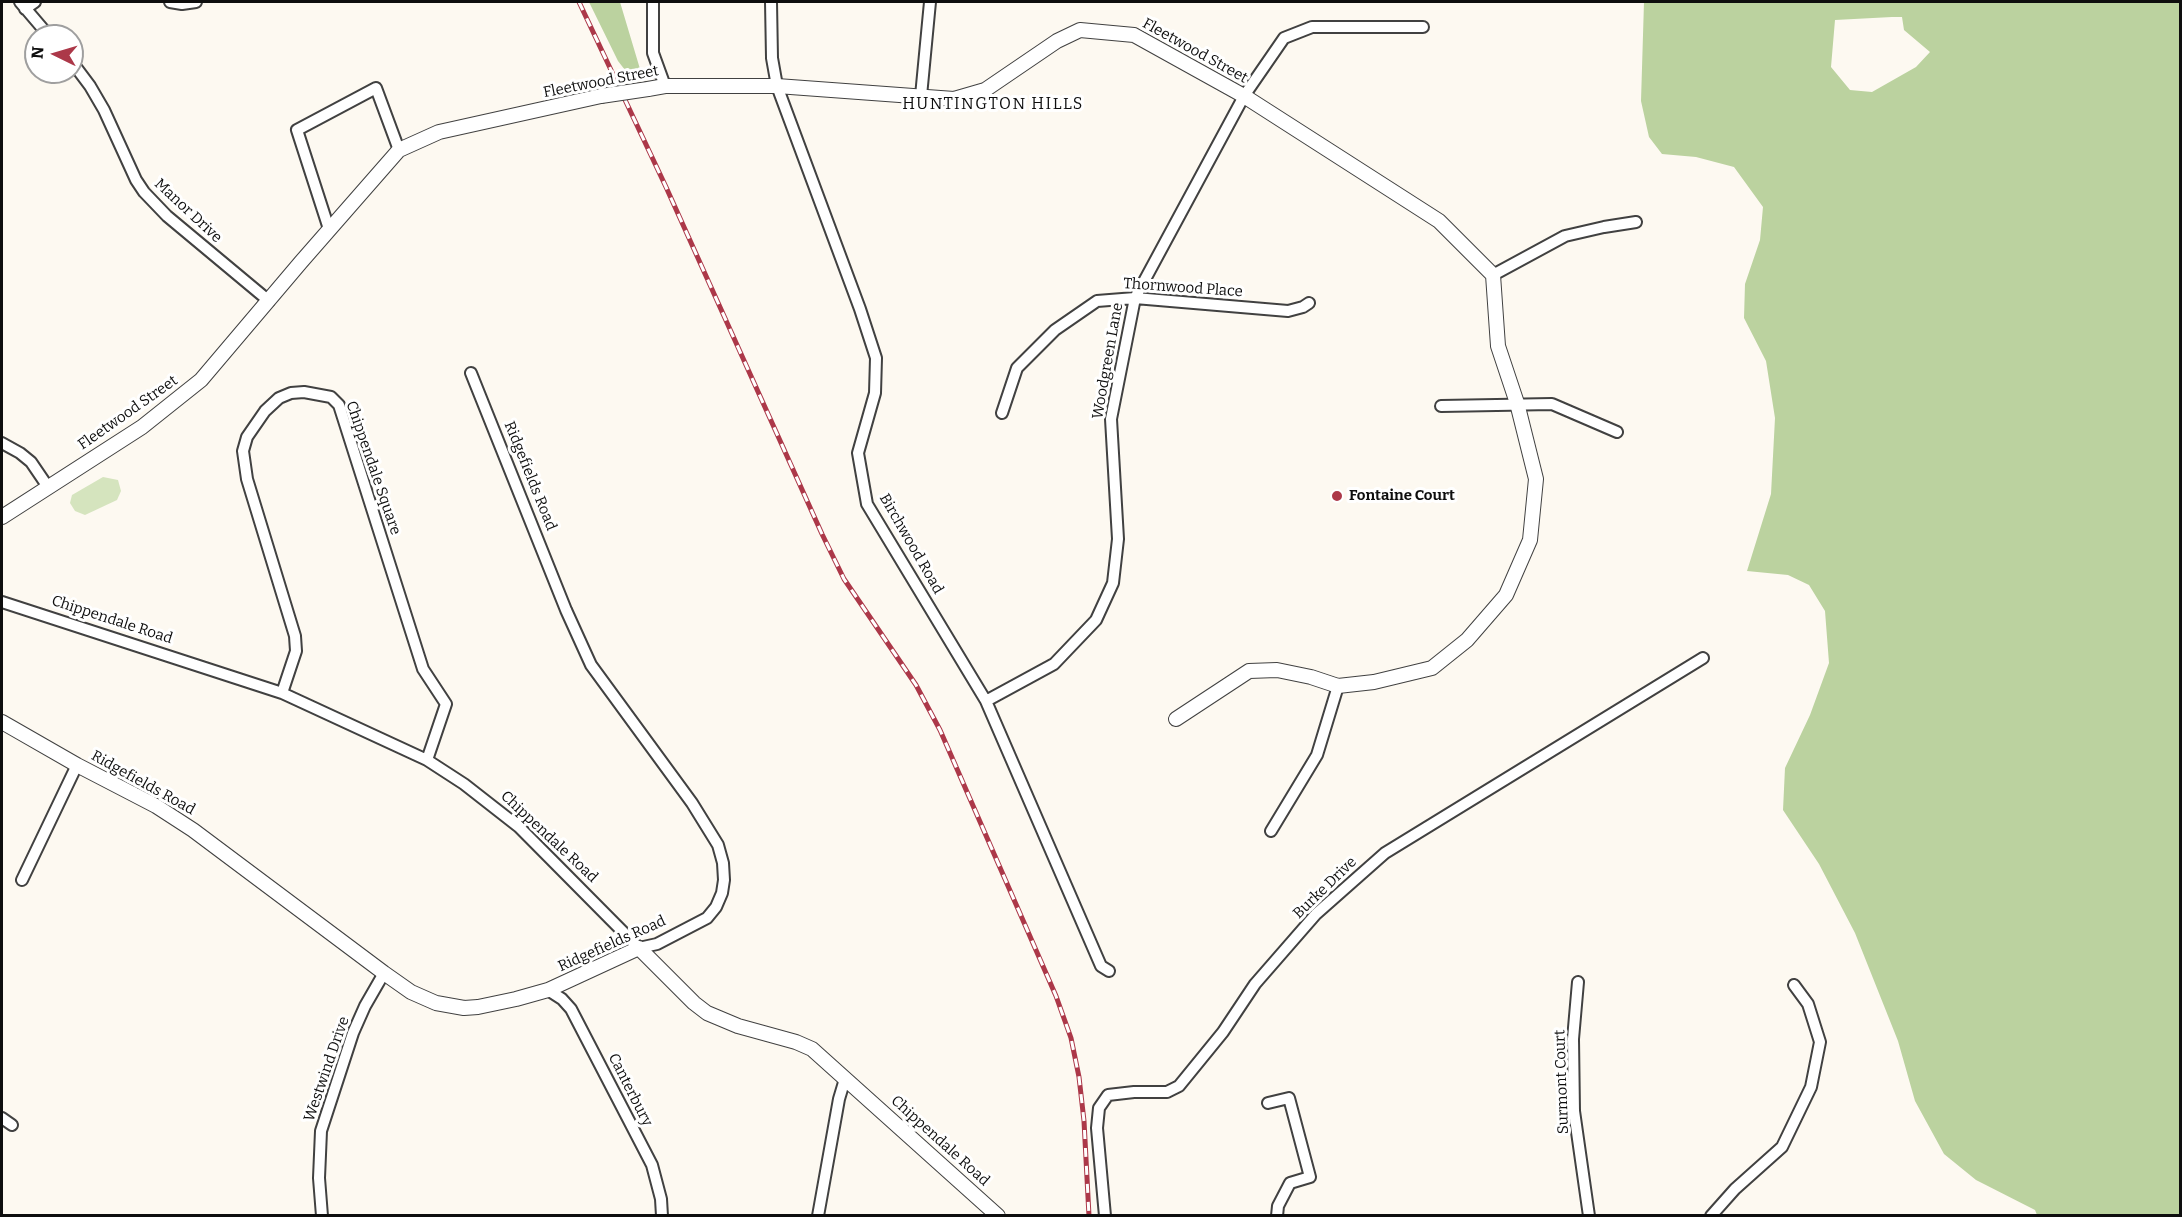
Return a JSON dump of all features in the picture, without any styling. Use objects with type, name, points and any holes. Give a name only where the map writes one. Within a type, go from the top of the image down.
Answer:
[{"type":"street","points":[[35,2],[23,5],[40,24]]},
{"type":"street","points":[[170,2],[182,4],[196,2]]},
{"type":"street","points":[[653,2],[653,53],[665,86]]},
{"type":"street","name":"Birchwood Road","points":[[771,2],[772,58],[777,86],[876,358],[875,393],[858,453],[867,504],[986,701],[1101,966],[1109,971]]},
{"type":"street","points":[[921,96],[930,2]]},
{"type":"street","name":"Woodgreen Lane","points":[[986,701],[1054,664],[1096,620],[1113,583],[1118,539],[1111,418],[1135,298],[1244,96],[1284,38],[1312,27],[1423,27]]},
{"type":"street","name":"Fleetwood Street","points":[[2,517],[142,427],[201,380],[399,150],[439,132],[601,96],[665,86],[777,86],[954,99],[985,90],[1057,41],[1080,30],[1134,34],[1244,96],[1439,221],[1493,275]]},
{"type":"street","name":"Manor Drive","points":[[84,78],[104,110],[136,180],[144,192],[167,216],[269,302]]},
{"type":"street","points":[[329,230],[297,130],[375,88],[399,150]]},
{"type":"street","points":[[1176,719],[1249,672],[1277,670],[1311,677],[1338,686],[1374,682],[1432,668],[1467,640],[1506,596],[1530,540],[1536,479],[1518,403],[1498,346],[1493,275],[1565,236],[1636,222]]},
{"type":"street","name":"Thornwood Place","points":[[1002,413],[1017,368],[1055,330],[1097,301],[1135,298],[1288,311],[1309,303]]},
{"type":"street","name":"Ridgefields Road","points":[[2,722],[77,765],[156,806],[193,830],[411,992],[436,1003],[464,1008],[478,1007],[548,990],[639,948],[657,944],[707,918],[723,893],[723,862],[717,845],[692,803],[650,743],[603,685],[591,665],[566,610],[471,373]]},
{"type":"street","name":"Chippendale Square","points":[[282,693],[296,651],[295,636],[248,479],[243,451],[247,437],[265,411],[279,398],[291,393],[304,392],[332,397],[339,405],[423,669],[446,704],[427,760]]},
{"type":"street","points":[[1441,406],[1552,404],[1617,432]]},
{"type":"street","points":[[2,443],[31,462],[48,487]]},
{"type":"street","name":"Chippendale Road","points":[[2,602],[282,693],[427,760],[464,784],[519,827],[694,1003],[707,1012],[738,1026],[796,1042],[812,1049],[998,1215]]},
{"type":"street","name":"Burke Drive","points":[[1105,1215],[1097,1128],[1099,1108],[1108,1095],[1167,1092],[1179,1086],[1223,1032],[1255,984],[1316,914],[1384,853],[1703,658]]},
{"type":"street","points":[[1271,831],[1317,755],[1338,686]]},
{"type":"street","points":[[22,880],[77,765]]},
{"type":"street","name":"Westwind Drive","points":[[322,1215],[319,1178],[321,1131],[353,1033],[384,973]]},
{"type":"street","name":"Surmont Court","points":[[1578,982],[1573,1039],[1574,1111],[1589,1215]]},
{"type":"street","points":[[1711,1215],[1782,1147],[1811,1087],[1820,1042],[1808,1004],[1794,985]]},
{"type":"street","name":"Canterbury","points":[[548,990],[562,999],[571,1009],[652,1165],[661,1199],[662,1215]]},
{"type":"street","points":[[818,1215],[839,1099],[845,1079]]},
{"type":"street","points":[[1268,1103],[1288,1098],[1310,1177],[1290,1183],[1278,1206],[1277,1215]]},
{"type":"street","points":[[2,1118],[12,1125]]},
{"type":"green space","points":[[589,2],[620,2],[643,79],[632,79],[618,61]]},
{"type":"green space","points":[[1644,2],[2180,2],[2180,1215],[2037,1215],[2035,1210],[1976,1180],[1944,1154],[1915,1101],[1898,1041],[1855,933],[1819,864],[1783,810],[1785,768],[1810,715],[1829,663],[1825,611],[1809,585],[1788,575],[1747,571],[1771,494],[1775,418],[1766,361],[1744,318],[1745,284],[1760,240],[1763,207],[1734,167],[1696,157],[1662,154],[1649,137],[1641,101]],"holes":[[[1902,17],[1904,30],[1930,52],[1916,67],[1872,92],[1850,90],[1831,67],[1835,20]]]},
{"type":"green space","points":[[103,477],[118,480],[121,491],[117,500],[85,515],[75,511],[70,503],[72,495]]},
{"type":"railway","points":[[579,2],[666,187],[822,534],[844,579],[916,685],[940,730],[1056,996],[1071,1038],[1079,1077],[1084,1121],[1089,1216]]},
{"type":"place","name":"Fontaine Court","points":[[1337,496]]},
{"type":"district","name":"HUNTINGTON HILLS","points":[[993,105]]}]
